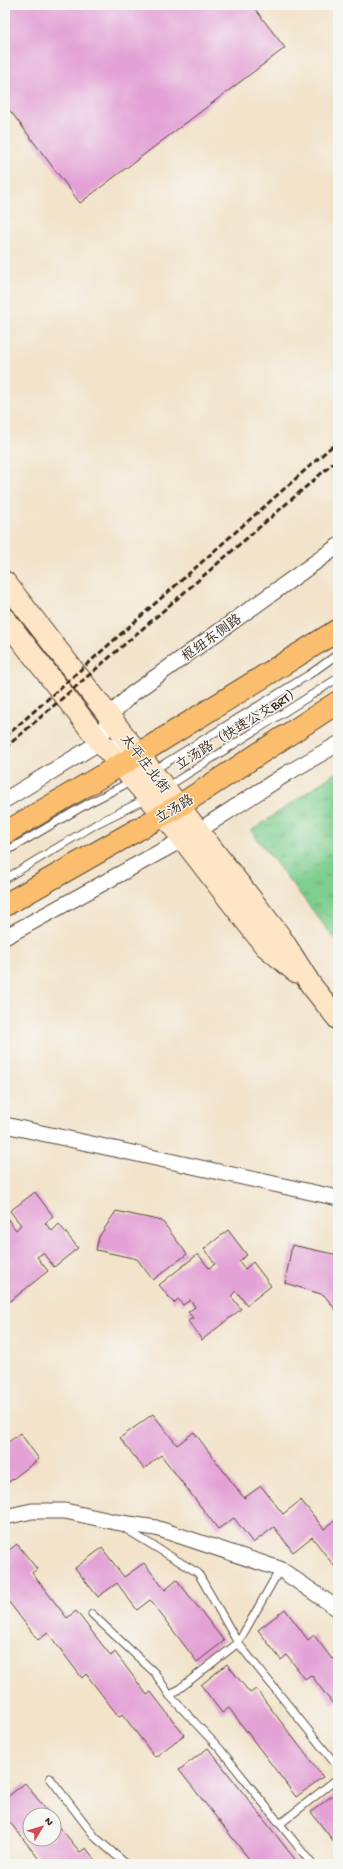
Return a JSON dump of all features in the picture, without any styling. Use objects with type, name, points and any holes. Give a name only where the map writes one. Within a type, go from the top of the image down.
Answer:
[{"type":"main road","name":"太平庄北街","points":[[5,582],[139,754]]},
{"type":"main road","name":"太平庄北街","points":[[5,619],[100,742],[138,773],[158,793],[190,835],[280,936],[311,985],[338,1019]]},
{"type":"main road","points":[[5,832],[138,773],[139,754],[338,630]]},
{"type":"main road","name":"立汤路","points":[[5,905],[172,811],[338,702]]},
{"type":"street","name":"枢纽东侧路","points":[[100,742],[109,716],[132,694],[338,546]]},
{"type":"street","points":[[5,800],[100,742],[139,754]]},
{"type":"street","points":[[5,937],[190,835],[286,774],[338,744]]},
{"type":"street","points":[[5,1125],[338,1198]]},
{"type":"street","points":[[5,1517],[32,1511],[65,1511],[115,1522],[156,1528],[280,1569],[338,1609]]},
{"type":"lane","name":"立汤路（快速公交BRT）","points":[[5,852],[138,773],[304,678],[338,654]]},
{"type":"lane","name":"立汤路（快速公交BRT）","points":[[5,878],[98,824],[158,793],[338,678]]},
{"type":"lane","points":[[115,1522],[198,1573],[238,1643],[338,1767]]},
{"type":"lane","points":[[170,1696],[238,1643],[280,1569]]},
{"type":"lane","points":[[92,1614],[155,1673],[170,1696],[220,1749],[312,1864]]},
{"type":"lane","points":[[50,1778],[96,1838],[126,1864]]},
{"type":"lane","points":[[280,1824],[338,1778]]},
{"type":"green space","points":[[338,771],[338,943],[251,831]]},
{"type":"building","points":[[5,5],[252,5],[285,48],[80,203],[5,104]]},
{"type":"building","points":[[35,1192],[53,1216],[45,1223],[52,1231],[59,1224],[78,1248],[54,1267],[43,1253],[37,1257],[48,1271],[9,1302],[5,1297],[5,1216],[16,1230],[21,1225],[10,1211]]},
{"type":"building","points":[[116,1211],[162,1221],[187,1254],[153,1280],[137,1259],[96,1250],[99,1237]]},
{"type":"building","points":[[228,1230],[247,1255],[239,1261],[245,1269],[253,1262],[271,1286],[247,1305],[236,1291],[231,1296],[241,1309],[202,1340],[188,1321],[193,1318],[188,1312],[195,1307],[190,1300],[183,1305],[178,1299],[174,1303],[159,1285],[198,1254],[209,1268],[215,1264],[204,1249]]},
{"type":"building","points":[[292,1245],[338,1255],[338,1313],[324,1295],[285,1283]]},
{"type":"building","points":[[153,1414],[177,1445],[194,1432],[244,1498],[261,1486],[283,1514],[301,1500],[324,1529],[338,1518],[338,1563],[334,1566],[312,1537],[293,1552],[274,1527],[253,1543],[234,1518],[218,1529],[161,1455],[144,1469],[120,1438]]},
{"type":"building","points":[[20,1433],[39,1459],[5,1485],[5,1445]]},
{"type":"building","points":[[17,1544],[37,1569],[32,1573],[67,1618],[76,1611],[111,1656],[115,1652],[147,1695],[151,1692],[184,1735],[155,1757],[122,1714],[119,1717],[86,1674],[82,1678],[48,1633],[38,1640],[5,1597],[5,1594],[8,1592],[5,1588],[5,1553]]},
{"type":"building","points":[[102,1548],[124,1577],[144,1563],[165,1590],[177,1580],[224,1641],[197,1662],[150,1600],[137,1610],[117,1583],[98,1597],[75,1568]]},
{"type":"building","points":[[285,1609],[308,1640],[314,1635],[332,1659],[338,1655],[338,1700],[333,1704],[311,1675],[305,1679],[287,1655],[281,1660],[258,1630]]},
{"type":"building","points":[[227,1664],[250,1693],[256,1689],[323,1777],[296,1797],[229,1708],[222,1713],[201,1685]]},
{"type":"building","points":[[208,1748],[297,1862],[295,1864],[253,1864],[179,1770]]},
{"type":"building","points":[[25,1783],[44,1807],[22,1807],[22,1837],[5,1816],[5,1799]]},
{"type":"building","points":[[338,1791],[338,1847],[311,1812]]},
{"type":"building","points":[[62,1830],[80,1852],[86,1848],[98,1864],[43,1864],[30,1847],[62,1847]]},
{"type":"railway","points":[[5,737],[338,441]]},
{"type":"railway","points":[[5,748],[338,459]]}]
